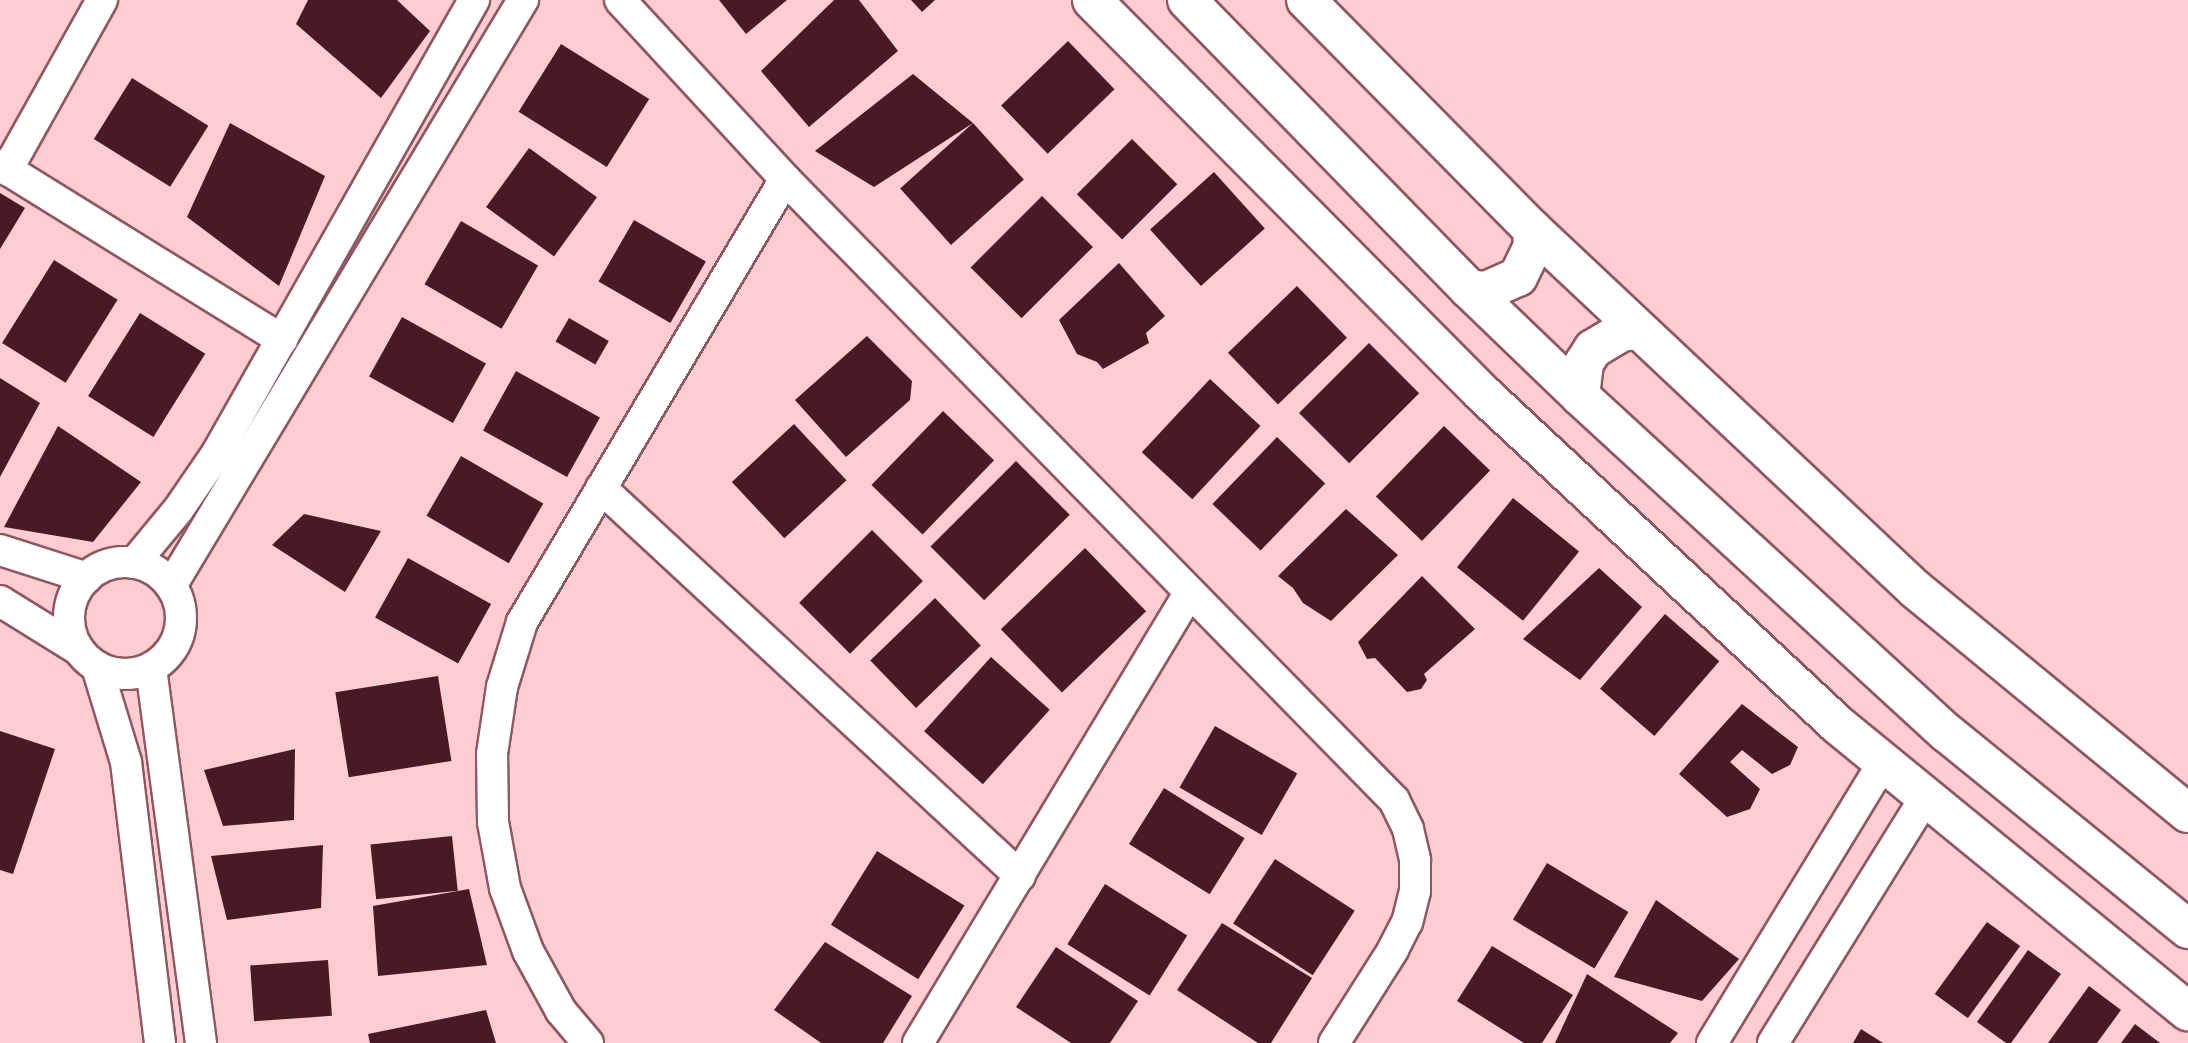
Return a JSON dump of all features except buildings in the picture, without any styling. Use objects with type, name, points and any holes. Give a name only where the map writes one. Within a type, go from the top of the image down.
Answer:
[{"type":"main road","points":[[1093,0],[1482,393],[1883,763],[2188,1011]]},
{"type":"main road","points":[[1187,0],[1469,289],[1580,396],[1947,733],[2188,929]]},
{"type":"main road","points":[[1306,0],[1532,229],[1941,612],[2188,813]]},
{"type":"main road","points":[[1469,289],[1495,289],[1518,277],[1533,246],[1532,229]]},
{"type":"main road","points":[[1580,396],[1584,363],[1593,349],[1621,332],[1638,330]]},
{"type":"street","points":[[102,0],[3,167],[282,340]]},
{"type":"street","points":[[134,563],[198,482],[282,340],[474,0]]},
{"type":"street","points":[[171,586],[523,0]]},
{"type":"street","points":[[620,0],[785,179],[1188,595],[1374,776],[1394,800],[1408,829],[1415,881],[1408,922],[1334,1043]]},
{"type":"street","points":[[588,1043],[561,1011],[528,951],[505,888],[493,822],[492,754],[502,687],[522,622],[785,179]]},
{"type":"street","points":[[601,488],[1020,876]]},
{"type":"street","points":[[0,550],[87,578]]},
{"type":"street","points":[[0,601],[88,659],[115,674],[151,668],[178,638],[181,612],[171,586],[161,575],[134,563],[109,565],[87,578],[71,605],[69,620],[88,659],[126,762],[160,1043]]},
{"type":"street","points":[[918,1043],[1188,595]]},
{"type":"street","points":[[151,668],[201,1043]]},
{"type":"street","points":[[1712,1043],[1883,763]]},
{"type":"street","points":[[1773,1043],[1925,798]]}]
